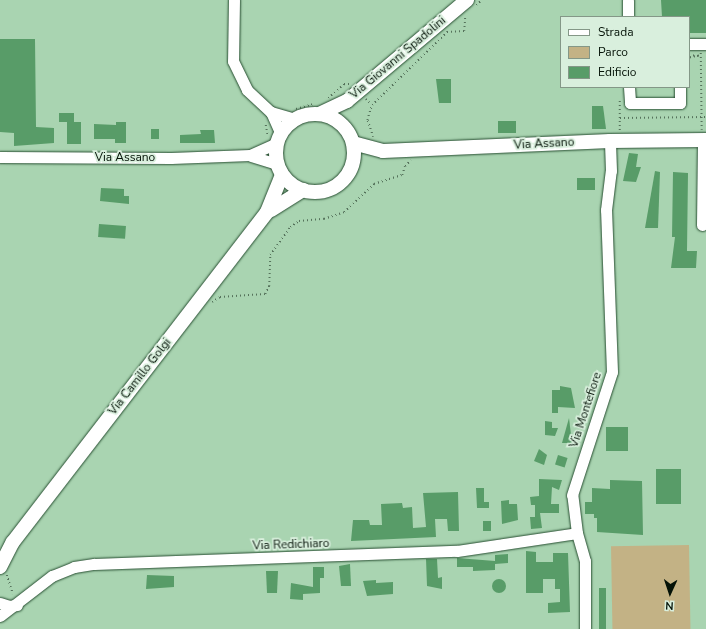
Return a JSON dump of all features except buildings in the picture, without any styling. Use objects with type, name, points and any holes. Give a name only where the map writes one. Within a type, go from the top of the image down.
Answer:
[{"type":"main road","name":"Via Giovanni Spadolini","points":[[319,114],[347,101],[469,5]]},
{"type":"main road","name":"Via Giovanni Spadolini","points":[[345,128],[347,101]]},
{"type":"main road","points":[[319,114],[333,119],[345,128],[353,143],[352,166],[343,180],[333,188],[320,192],[303,190],[280,170],[275,139],[296,119],[319,114]]},
{"type":"main road","name":"Via Assano","points":[[353,143],[383,151],[617,140],[704,138]]},
{"type":"main road","name":"Via Assano","points":[[352,166],[383,151]]},
{"type":"main road","name":"Via Camillo Golgi","points":[[267,212],[280,170]]},
{"type":"main road","name":"Via Camillo Golgi","points":[[0,554],[13,542],[267,212],[284,199],[303,190]]},
{"type":"main road","name":"Via Camillo Golgi","points":[[3,568],[13,542]]},
{"type":"street","points":[[234,0],[234,61],[247,90],[271,112],[296,119]]},
{"type":"street","points":[[628,0],[628,16]]},
{"type":"street","points":[[690,44],[706,44]]},
{"type":"street","points":[[629,88],[630,103],[680,103],[680,88]]},
{"type":"street","points":[[271,112],[275,139]]},
{"type":"street","points":[[702,225],[704,138]]},
{"type":"street","name":"Via Assano","points":[[250,155],[275,139]]},
{"type":"street","name":"Via Montefiore","points":[[585,629],[585,561],[577,533],[572,495],[612,372],[606,210],[617,140]]},
{"type":"street","name":"Via Assano","points":[[0,157],[171,158],[250,155],[280,170]]},
{"type":"street","name":"Via Redichiaro","points":[[0,616],[18,604],[52,576],[74,567],[94,564],[457,551],[577,533]]},
{"type":"street","points":[[0,603],[9,606],[18,604]]},
{"type":"path","points":[[469,5],[482,0]]},
{"type":"path","points":[[374,139],[369,131],[367,120],[372,105],[448,32],[464,31],[466,14]]},
{"type":"path","points":[[690,52],[702,52],[702,117],[704,138]]},
{"type":"path","points":[[617,140],[620,118],[620,95]]},
{"type":"path","points":[[271,112],[266,120],[275,139]]},
{"type":"path","points":[[620,118],[706,117]]},
{"type":"path","points":[[209,305],[220,297],[265,294],[269,286],[270,255],[290,227],[299,221],[324,219],[340,214],[355,204],[374,184],[400,177],[413,158],[414,150]]},
{"type":"path","points":[[3,568],[8,584],[18,604]]},
{"type":"green space","points":[[689,545],[690,629],[612,629],[611,546]]}]
